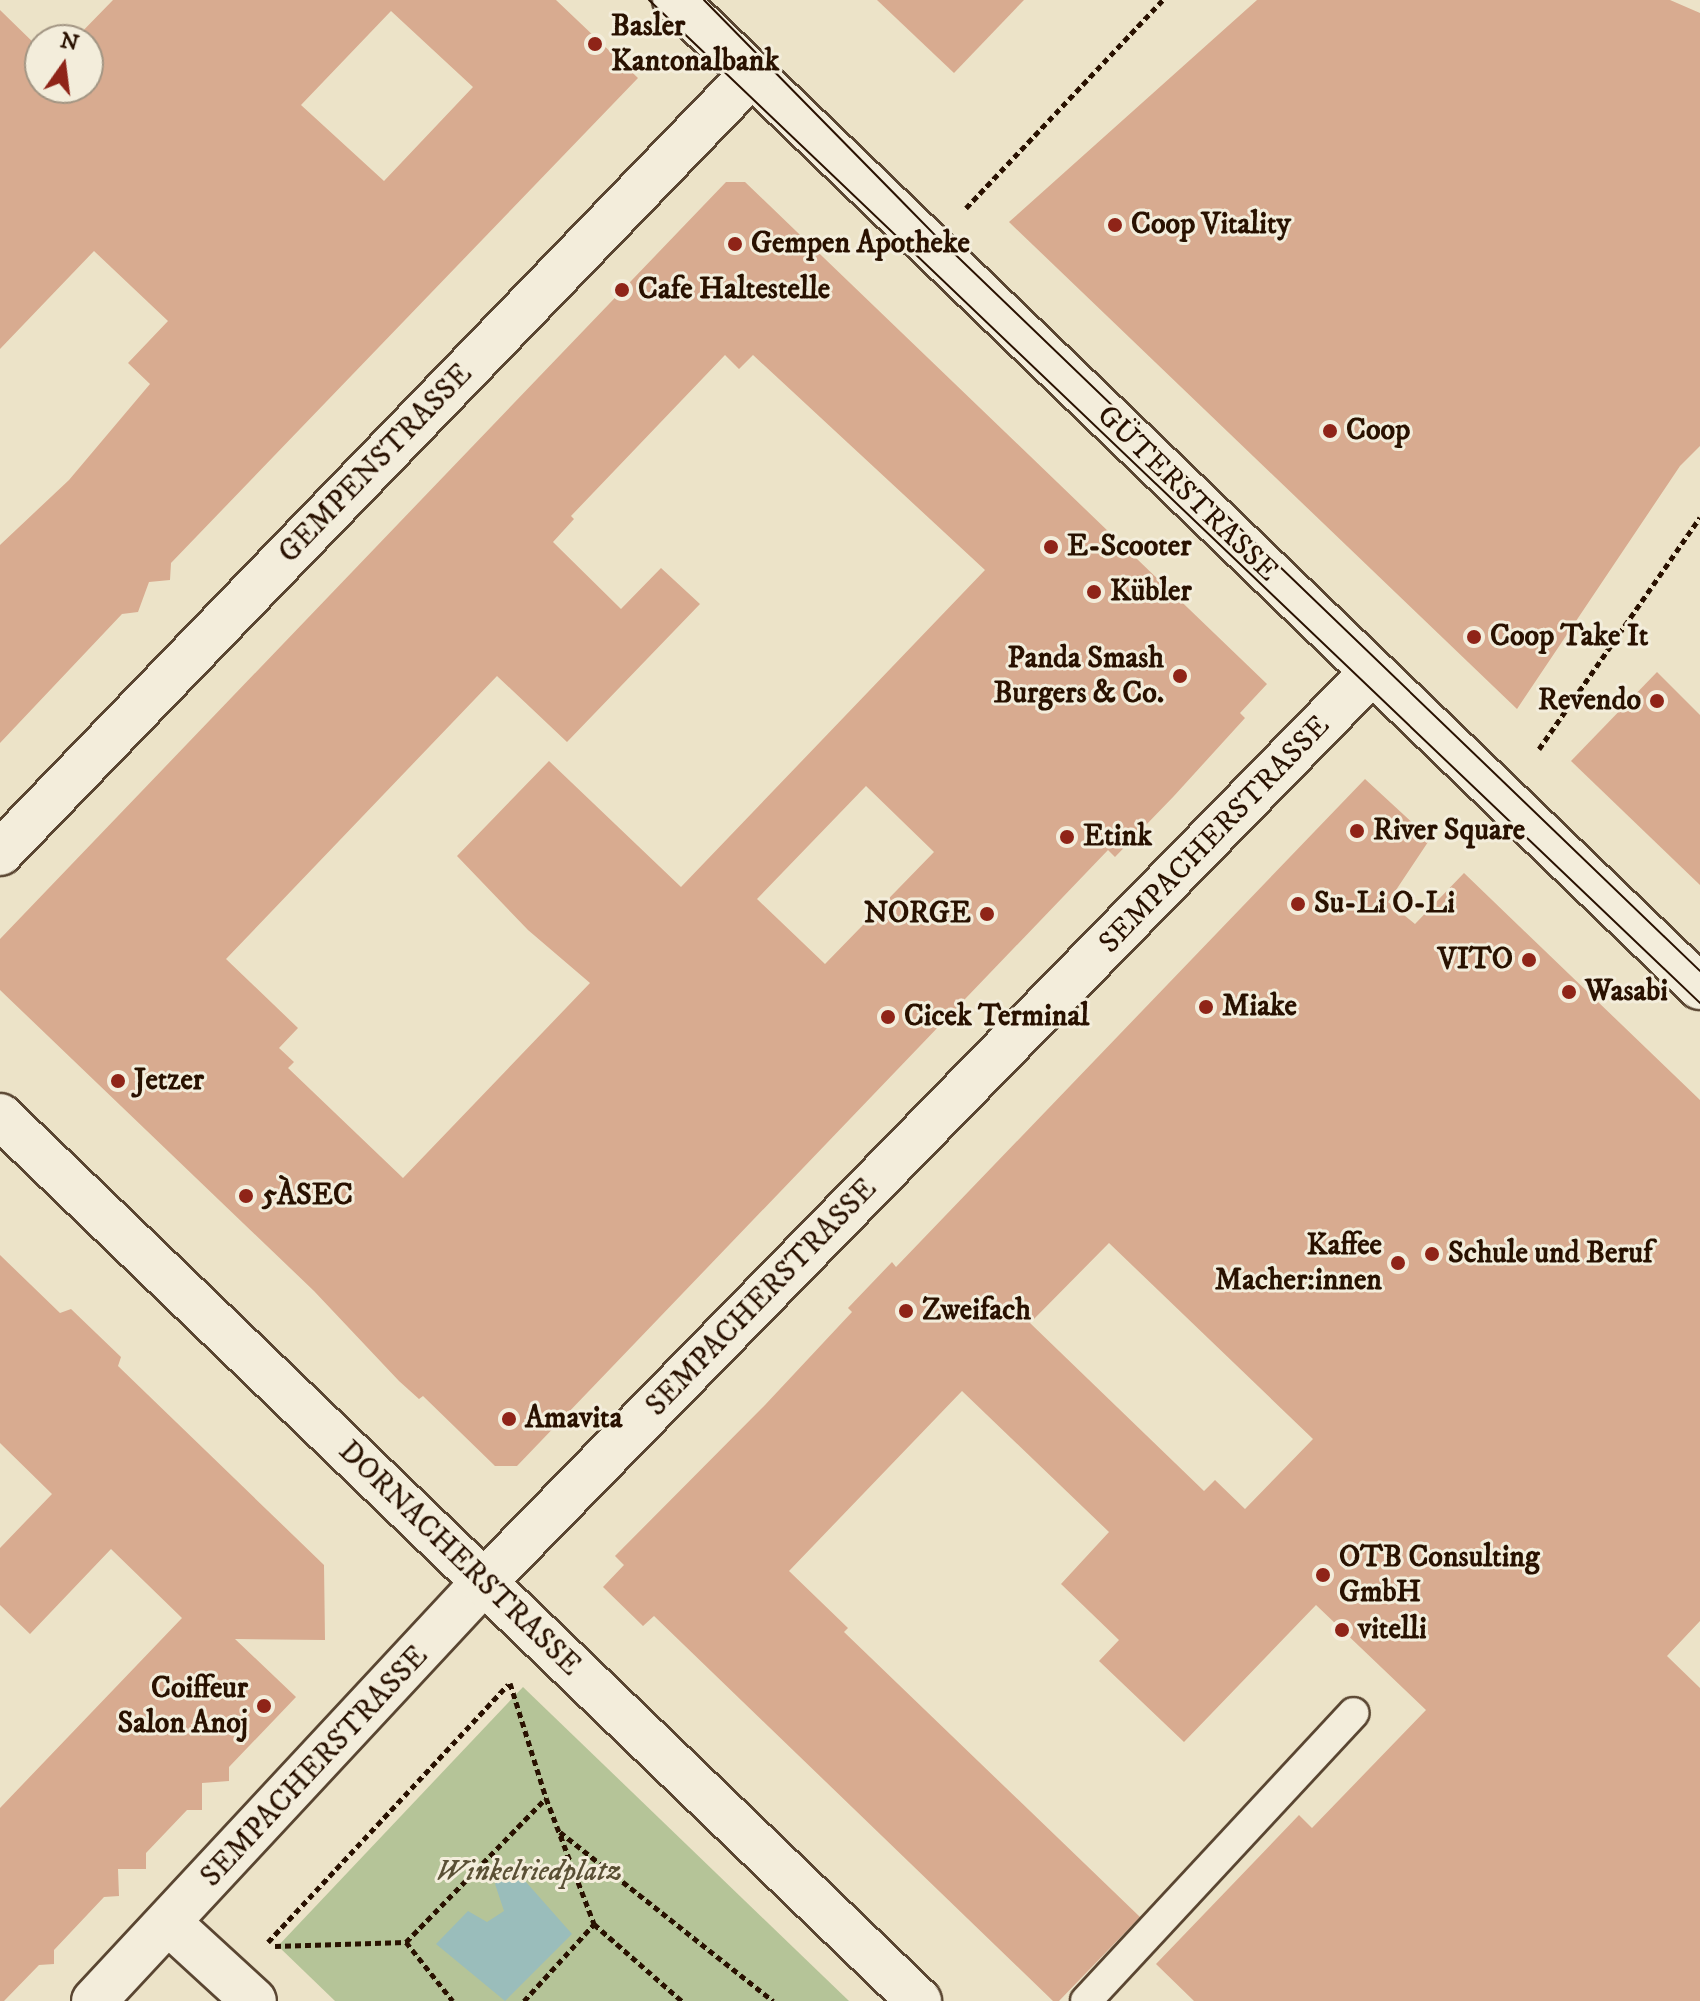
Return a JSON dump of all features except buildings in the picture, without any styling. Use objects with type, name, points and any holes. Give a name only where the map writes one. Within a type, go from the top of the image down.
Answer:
[{"type":"street","name":"GÜTERSTRASSE","points":[[675,0],[1700,987]]},
{"type":"street","name":"GEMPENSTRASSE","points":[[0,853],[752,74]]},
{"type":"street","name":"SEMPACHERSTRASSE","points":[[94,2001],[483,1583],[1372,672]]},
{"type":"street","name":"DORNACHERSTRASSE","points":[[0,1116],[919,2001]]},
{"type":"street","points":[[169,1923],[245,1992]]},
{"type":"lane","points":[[1086,2001],[1354,1713]]},
{"type":"path","points":[[927,243],[972,203],[1163,0]]},
{"type":"path","points":[[1539,749],[1700,517]]},
{"type":"path","points":[[245,1992],[266,1944],[548,1645]]},
{"type":"path","points":[[508,1685],[546,1798],[594,1924],[682,2001]]},
{"type":"path","points":[[266,1944],[406,1942],[546,1798]]},
{"type":"path","points":[[559,1831],[773,2001]]},
{"type":"path","points":[[524,2001],[594,1924]]},
{"type":"path","points":[[406,1942],[453,2001]]},
{"type":"green space","name":"Winkelriedplatz","points":[[523,1687],[849,2001],[335,2001],[278,1946]]},
{"type":"water","points":[[511,1865],[572,1934],[505,2001],[436,1944],[468,1911],[487,1922],[504,1911],[495,1884]]},
{"type":"tram line","points":[[649,0],[1700,1003]]},
{"type":"tram line","points":[[704,0],[936,236],[1700,971]]},
{"type":"place","name":"Basler Kantonalbank","points":[[595,44]]},
{"type":"place","name":"Coop Vitality","points":[[1115,225]]},
{"type":"place","name":"Gempen Apotheke","points":[[735,244]]},
{"type":"place","name":"Cafe Haltestelle","points":[[622,290]]},
{"type":"place","name":"Coop","points":[[1330,431]]},
{"type":"place","name":"E-Scooter","points":[[1051,547]]},
{"type":"place","name":"Kübler","points":[[1094,592]]},
{"type":"place","name":"Coop Take It","points":[[1474,637]]},
{"type":"place","name":"Panda Smash Burgers & Co.","points":[[1180,676]]},
{"type":"place","name":"Revendo","points":[[1657,701]]},
{"type":"place","name":"River Square","points":[[1357,831]]},
{"type":"place","name":"Etink","points":[[1067,837]]},
{"type":"place","name":"Su-Li O-Li","points":[[1298,904]]},
{"type":"place","name":"NORGE","points":[[987,914]]},
{"type":"place","name":"VITO","points":[[1529,960]]},
{"type":"place","name":"Wasabi","points":[[1569,992]]},
{"type":"place","name":"Miake","points":[[1206,1007]]},
{"type":"place","name":"Cicek Terminal","points":[[888,1017]]},
{"type":"place","name":"Jetzer","points":[[118,1081]]},
{"type":"place","name":"5ÀSEC","points":[[246,1196]]},
{"type":"place","name":"Schule und Beruf","points":[[1432,1254]]},
{"type":"place","name":"Kaffee Macher:innen","points":[[1398,1263]]},
{"type":"place","name":"Zweifach","points":[[906,1311]]},
{"type":"place","name":"Amavita","points":[[509,1419]]},
{"type":"place","name":"OTB Consulting GmbH","points":[[1323,1575]]},
{"type":"place","name":"vitelli","points":[[1342,1630]]},
{"type":"place","name":"Coiffeur Salon Anoj","points":[[264,1706]]}]
